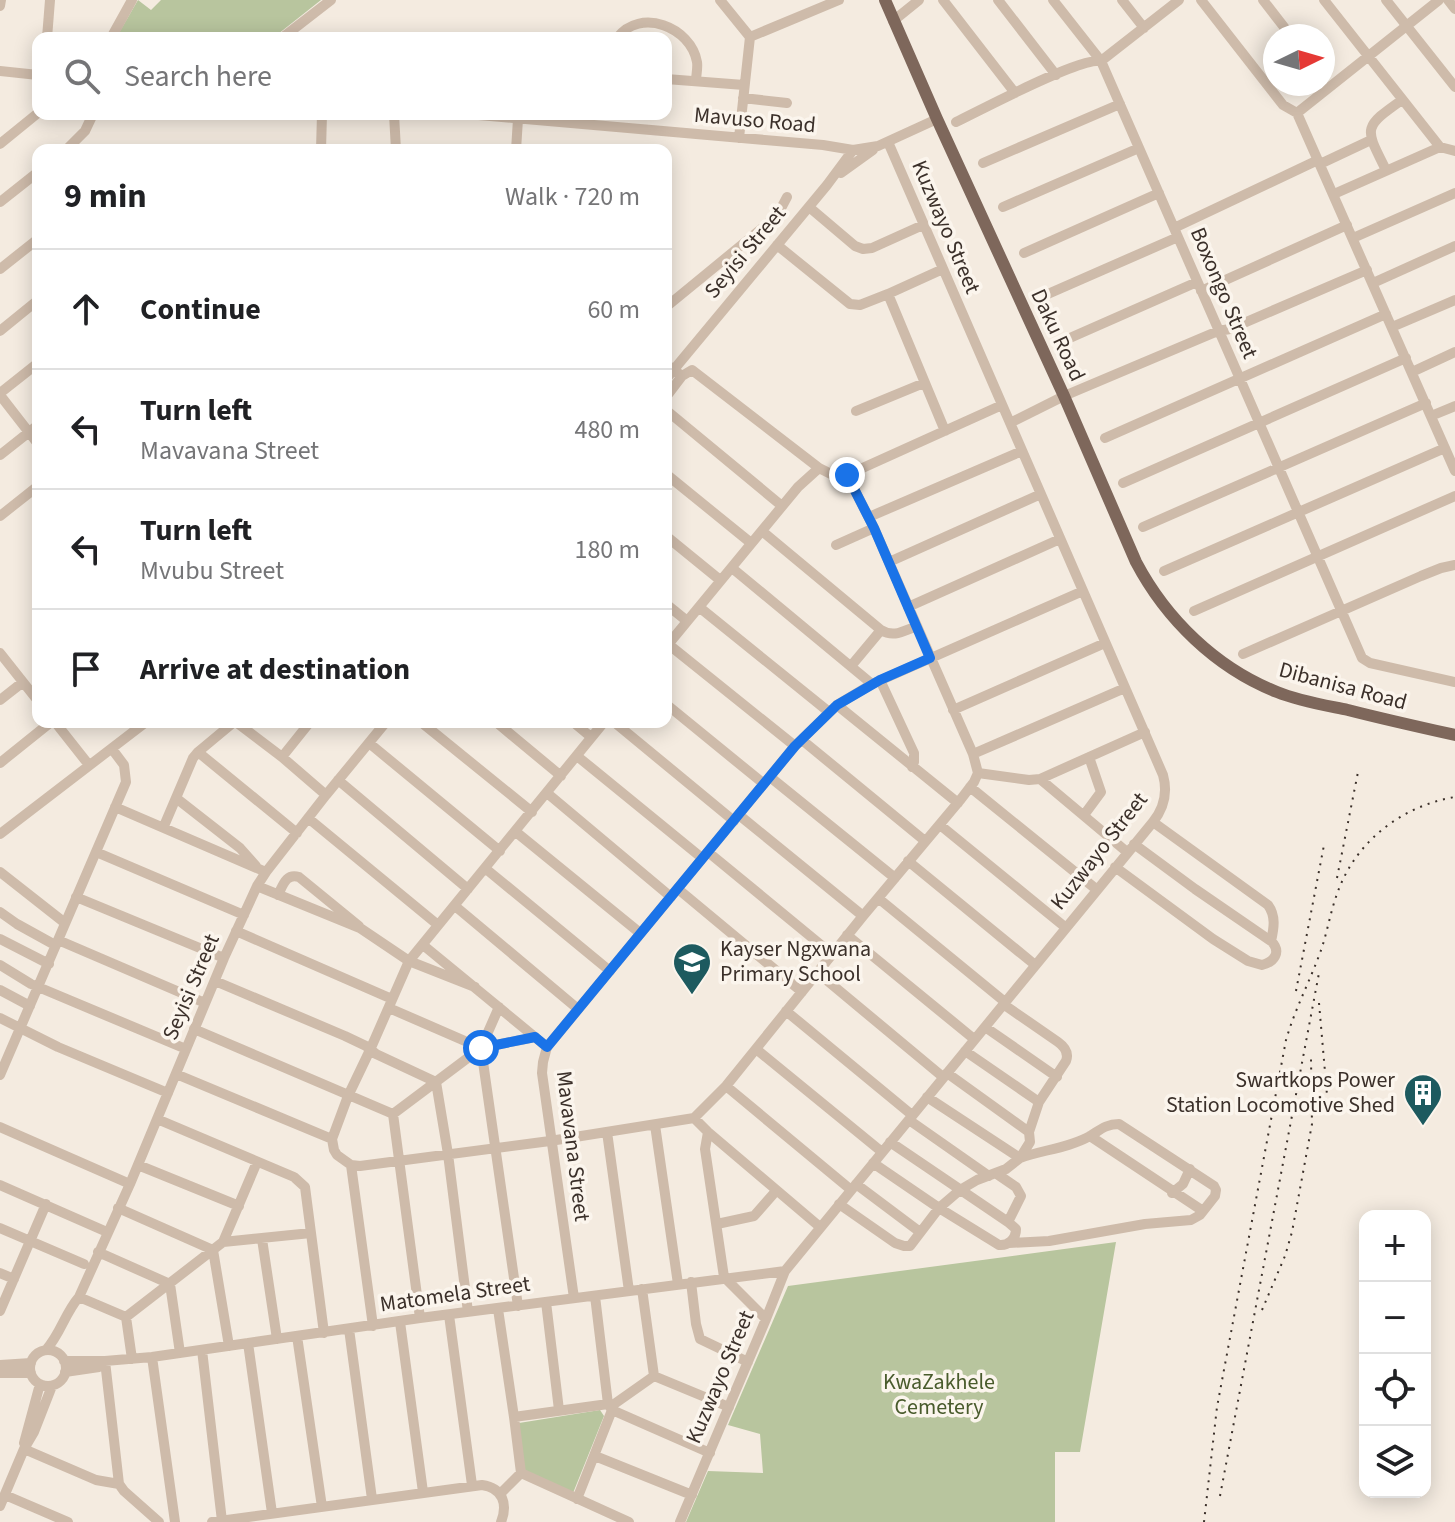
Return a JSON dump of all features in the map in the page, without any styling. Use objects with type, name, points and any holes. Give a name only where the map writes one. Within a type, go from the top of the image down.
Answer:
[{"type":"main road","name":"Daku Road","points":[[885,0],[1136,562],[1178,623],[1226,664]]},
{"type":"main road","name":"Dibanisa Road","points":[[1226,664],[1287,696],[1455,735]]},
{"type":"street","points":[[47,32],[50,0]]},
{"type":"street","points":[[114,32],[132,0]]},
{"type":"street","points":[[290,32],[331,0]]},
{"type":"street","points":[[720,0],[750,37],[739,138]]},
{"type":"street","points":[[750,37],[818,4],[839,0]]},
{"type":"street","points":[[893,21],[919,0]]},
{"type":"street","points":[[943,0],[1015,93]]},
{"type":"street","points":[[998,0],[1056,75]]},
{"type":"street","name":"Boxongo Street","points":[[1053,0],[1101,61],[1365,661],[1455,682]]},
{"type":"street","points":[[1122,0],[1144,28]]},
{"type":"street","points":[[956,122],[1056,75],[1090,61],[1101,61],[1179,0]]},
{"type":"street","points":[[1201,0],[1283,105],[1297,113],[1455,471]]},
{"type":"street","points":[[1263,0],[1282,24]]},
{"type":"street","points":[[1324,0],[1440,147],[1455,151]]},
{"type":"street","points":[[1386,0],[1455,87]]},
{"type":"street","points":[[1335,75],[1368,55],[1439,0]]},
{"type":"street","points":[[1448,0],[1455,9]]},
{"type":"street","points":[[622,32],[645,23],[658,23],[674,29],[695,56],[696,81]]},
{"type":"street","points":[[0,71],[32,74]]},
{"type":"street","points":[[672,79],[744,85]]},
{"type":"street","points":[[1297,113],[1312,96]]},
{"type":"street","points":[[743,98],[787,103]]},
{"type":"street","points":[[1386,170],[1371,140],[1375,121],[1402,100]]},
{"type":"street","points":[[983,163],[1120,104]]},
{"type":"street","points":[[0,144],[32,118]]},
{"type":"street","name":"Mavuso Road","points":[[546,120],[853,150],[883,144],[937,119]]},
{"type":"street","points":[[73,144],[90,120]]},
{"type":"street","points":[[321,144],[322,120]]},
{"type":"street","points":[[394,120],[396,144]]},
{"type":"street","points":[[518,144],[524,120]]},
{"type":"street","points":[[1041,297],[1319,162],[1371,140]]},
{"type":"street","points":[[827,185],[883,144]]},
{"type":"street","name":"Kuzwayo Street","points":[[680,1522],[785,1271],[1153,822],[1164,803],[1166,787],[1163,775],[1145,732],[943,269],[883,144]]},
{"type":"street","points":[[823,145],[836,157],[836,173]]},
{"type":"street","points":[[1334,194],[1440,147]]},
{"type":"street","points":[[1003,207],[1139,148]]},
{"type":"street","name":"Seyisi Street","points":[[672,372],[853,150]]},
{"type":"street","points":[[0,202],[32,177]]},
{"type":"street","points":[[1024,253],[1159,193]]},
{"type":"street","points":[[1353,238],[1455,193]]},
{"type":"street","points":[[672,302],[777,216],[787,197]]},
{"type":"street","points":[[809,207],[855,246],[863,249],[872,248],[923,225]]},
{"type":"street","points":[[1063,341],[1347,225]]},
{"type":"street","points":[[0,269],[32,244]]},
{"type":"street","points":[[777,245],[850,304],[860,305],[943,269]]},
{"type":"street","points":[[1373,283],[1455,246]]},
{"type":"street","points":[[1010,423],[1064,396],[1367,270]]},
{"type":"street","points":[[888,294],[945,431]]},
{"type":"street","points":[[1392,327],[1455,300]]},
{"type":"street","points":[[0,331],[32,305]]},
{"type":"street","points":[[1105,438],[1386,314]]},
{"type":"street","points":[[1412,372],[1455,352]]},
{"type":"street","points":[[1123,483],[1406,358]]},
{"type":"street","points":[[32,368],[0,394],[32,426]]},
{"type":"street","points":[[672,372],[692,370],[819,468],[835,476],[847,475],[1002,405]]},
{"type":"street","points":[[856,411],[924,383]]},
{"type":"street","points":[[1143,527],[1426,403]]},
{"type":"street","points":[[1431,416],[1455,406]]},
{"type":"street","points":[[672,415],[782,506]]},
{"type":"street","points":[[0,455],[32,430]]},
{"type":"street","points":[[1164,571],[1445,448]]},
{"type":"street","points":[[869,517],[1022,451]]},
{"type":"street","points":[[672,640],[798,487],[819,468]]},
{"type":"street","points":[[599,728],[409,961],[332,1139],[337,1155],[351,1165],[550,1141],[694,1118],[726,1086],[970,787],[978,773],[973,754],[874,528],[847,475]]},
{"type":"street","points":[[672,479],[751,543]]},
{"type":"street","points":[[0,516],[32,491]]},
{"type":"street","points":[[889,562],[1041,494]]},
{"type":"street","points":[[1194,611],[1455,496]]},
{"type":"street","points":[[836,545],[874,528]]},
{"type":"street","points":[[762,531],[881,630],[894,634],[917,626]]},
{"type":"street","points":[[908,607],[1060,539]]},
{"type":"street","points":[[672,541],[720,580]]},
{"type":"street","points":[[1243,654],[1421,576],[1455,565]]},
{"type":"street","points":[[732,568],[851,666],[876,682],[914,753],[912,767]]},
{"type":"street","name":"Mavavana Street","points":[[574,1298],[542,1073],[547,1047],[798,743],[833,708],[876,682],[1083,591]]},
{"type":"street","points":[[699,607],[958,803]]},
{"type":"street","points":[[672,609],[687,621]]},
{"type":"street","points":[[851,666],[881,630]]},
{"type":"street","points":[[953,710],[1105,643]]},
{"type":"street","points":[[672,650],[925,841]]},
{"type":"street","points":[[0,653],[32,693]]},
{"type":"street","points":[[0,700],[23,682]]},
{"type":"street","points":[[973,754],[1125,688]]},
{"type":"street","points":[[672,709],[895,878]]},
{"type":"street","points":[[0,763],[45,728]]},
{"type":"street","points":[[58,728],[89,765]]},
{"type":"street","points":[[0,834],[138,728]]},
{"type":"street","points":[[164,826],[190,764],[198,752],[228,728]]},
{"type":"street","points":[[243,728],[326,795]]},
{"type":"street","points":[[282,757],[305,728]]},
{"type":"street","name":"Seyisi Street","points":[[58,1359],[79,1297],[262,870],[297,833],[378,728]]},
{"type":"street","points":[[428,728],[532,812]]},
{"type":"street","points":[[503,728],[561,776]]},
{"type":"street","points":[[580,728],[591,737]]},
{"type":"street","points":[[622,728],[863,916]]},
{"type":"street","points":[[978,773],[1025,780],[1040,779],[1145,732]]},
{"type":"street","points":[[369,743],[500,851]]},
{"type":"street","points":[[0,1075],[126,782],[124,765],[112,749]]},
{"type":"street","points":[[198,752],[297,833]]},
{"type":"street","points":[[577,756],[832,954]]},
{"type":"street","points":[[1084,815],[1101,792],[1089,757]]},
{"type":"street","points":[[1040,779],[1131,848],[1271,941],[1276,947],[1275,960],[1262,965],[1252,964],[1115,867]]},
{"type":"street","points":[[338,780],[468,889]]},
{"type":"street","points":[[970,787],[1096,889]]},
{"type":"street","points":[[547,793],[802,992]]},
{"type":"street","points":[[176,798],[240,848],[262,870]]},
{"type":"street","points":[[115,807],[262,870]]},
{"type":"street","points":[[308,818],[438,925]]},
{"type":"street","points":[[1153,822],[1268,905],[1274,921],[1271,941]]},
{"type":"street","points":[[940,825],[1065,927]]},
{"type":"street","points":[[516,832],[640,933]]},
{"type":"street","points":[[96,852],[244,915]]},
{"type":"street","points":[[908,861],[1034,964]]},
{"type":"street","points":[[486,869],[610,971]]},
{"type":"street","points":[[0,872],[65,923]]},
{"type":"street","points":[[278,895],[288,877],[296,875],[360,928],[409,961],[475,987]]},
{"type":"street","points":[[257,886],[360,928]]},
{"type":"street","points":[[76,897],[224,958]]},
{"type":"street","points":[[839,1204],[900,1245],[910,1246],[939,1208],[960,1190],[1006,1169],[1020,1158],[1030,1142],[1029,1132],[1039,1102],[1057,1077],[1067,1054],[1065,1048],[1004,1003],[878,898]]},
{"type":"street","points":[[455,906],[578,1009]]},
{"type":"street","points":[[0,912],[57,942],[205,1003]]},
{"type":"street","points":[[236,931],[481,1048]]},
{"type":"street","points":[[847,935],[974,1039]]},
{"type":"street","points":[[0,939],[49,964]]},
{"type":"street","points":[[423,945],[547,1047]]},
{"type":"street","points":[[0,965],[19,977],[186,1049]]},
{"type":"street","points":[[818,973],[945,1075],[1029,1132]]},
{"type":"street","points":[[215,981],[345,1036],[436,1082]]},
{"type":"street","points":[[0,990],[30,1006]]},
{"type":"street","points":[[499,1007],[481,1048],[518,1306]]},
{"type":"street","points":[[786,1011],[910,1117],[993,1175],[1016,1187],[1021,1196],[1008,1222]]},
{"type":"street","points":[[0,1018],[168,1093]]},
{"type":"street","points":[[985,1027],[1057,1077]]},
{"type":"street","points":[[194,1029],[393,1114]]},
{"type":"street","points":[[393,1114],[481,1048],[535,1037]]},
{"type":"street","points":[[756,1049],[882,1152]]},
{"type":"street","points":[[965,1051],[1039,1102]]},
{"type":"street","points":[[176,1074],[332,1139]]},
{"type":"street","points":[[436,1082],[468,1312]]},
{"type":"street","points":[[726,1086],[853,1186],[920,1232]]},
{"type":"street","points":[[873,1163],[1001,1246],[1145,1224],[1184,1222],[1194,1219],[1215,1196],[1214,1186],[1119,1124],[1108,1125],[1076,1142],[1020,1158],[927,1097]]},
{"type":"street","points":[[393,1114],[420,1318]]},
{"type":"street","points":[[694,1118],[820,1227]]},
{"type":"street","points":[[157,1119],[294,1177],[305,1187],[324,1333]]},
{"type":"street","points":[[655,1125],[678,1284]]},
{"type":"street","points":[[0,1127],[130,1184]]},
{"type":"street","points":[[607,1132],[629,1291]]},
{"type":"street","points":[[708,1132],[705,1149],[724,1277],[766,1319]]},
{"type":"street","points":[[1090,1136],[1203,1211]]},
{"type":"street","points":[[890,1142],[1008,1222],[1016,1231],[1009,1243]]},
{"type":"street","points":[[127,1320],[218,1246],[257,1162]]},
{"type":"street","points":[[138,1165],[239,1206]]},
{"type":"street","points":[[351,1165],[373,1326]]},
{"type":"street","points":[[1172,1193],[1183,1184],[1190,1169]]},
{"type":"street","points":[[0,1185],[107,1232]]},
{"type":"street","points":[[717,1224],[754,1216],[776,1191]]},
{"type":"street","points":[[0,1311],[46,1204]]},
{"type":"street","points":[[118,1208],[218,1246],[311,1233]]},
{"type":"street","points":[[0,1228],[84,1264]]},
{"type":"street","points":[[262,1239],[277,1339]]},
{"type":"street","points":[[218,1246],[229,1346]]},
{"type":"street","points":[[98,1252],[170,1284]]},
{"type":"street","name":"Matomela Street","points":[[58,1359],[105,1364],[126,1362],[420,1318],[785,1271]]},
{"type":"street","points":[[0,1273],[14,1279]]},
{"type":"street","points":[[691,1282],[700,1339],[748,1362]]},
{"type":"street","points":[[170,1284],[180,1353]]},
{"type":"street","points":[[642,1289],[654,1376]]},
{"type":"street","points":[[577,1499],[595,1456],[610,1407],[595,1296]]},
{"type":"street","points":[[79,1297],[127,1320]]},
{"type":"street","points":[[546,1302],[559,1410]]},
{"type":"street","points":[[498,1309],[521,1473]]},
{"type":"street","points":[[449,1315],[472,1485]]},
{"type":"street","points":[[127,1320],[132,1359]]},
{"type":"street","points":[[400,1322],[423,1492]]},
{"type":"street","points":[[349,1329],[372,1499]]},
{"type":"street","points":[[297,1336],[322,1507]]},
{"type":"street","points":[[248,1343],[272,1513]]},
{"type":"street","points":[[202,1350],[217,1521],[472,1485],[491,1486],[500,1494],[505,1504],[502,1522]]},
{"type":"street","points":[[37,1354],[58,1359],[62,1379],[46,1385],[34,1379],[31,1368],[37,1354]]},
{"type":"street","points":[[152,1357],[175,1522]]},
{"type":"street","points":[[105,1364],[119,1484],[159,1522]]},
{"type":"street","points":[[0,1365],[31,1368]]},
{"type":"street","points":[[0,1373],[31,1368]]},
{"type":"street","points":[[654,1376],[729,1407]]},
{"type":"street","points":[[610,1407],[654,1376]]},
{"type":"street","points":[[0,1506],[46,1385]]},
{"type":"street","points":[[514,1417],[610,1407],[710,1453]]},
{"type":"street","points":[[24,1449],[96,1480],[119,1484]]},
{"type":"street","points":[[595,1456],[692,1495]]},
{"type":"street","points":[[500,1494],[521,1473]]},
{"type":"street","points":[[521,1473],[629,1522]]},
{"type":"street","points":[[5,1495],[68,1522]]},
{"type":"green space","points":[[138,0],[151,10],[161,0],[321,0],[281,32],[119,32]]},
{"type":"green space","name":"KwaZakhele Cemetery","points":[[1116,1242],[1080,1452],[1055,1452],[1055,1522],[686,1522],[708,1471],[763,1473],[760,1434],[728,1425],[788,1286]]},
{"type":"green space","points":[[600,1410],[604,1416],[573,1493],[524,1470],[519,1423]]},
{"type":"railway","points":[[1337,878],[1358,772]]},
{"type":"railway","points":[[1204,1522],[1217,1407],[1286,1040],[1320,953],[1337,894],[1355,858],[1382,829],[1399,818],[1416,809],[1455,797]]},
{"type":"railway","points":[[1296,991],[1324,845]]},
{"type":"railway","points":[[1220,1496],[1319,973]]},
{"type":"railway","points":[[1319,1003],[1327,1095]]},
{"type":"railway","points":[[1262,1310],[1292,1232],[1312,1124],[1311,1058]]},
{"type":"place","name":"Kayser Ngxwana Primary School","points":[[692,996]]},
{"type":"place","name":"Swartkops Power Station Locomotive Shed","points":[[1423,1127]]},
{"type":"route","points":[[481,1048],[535,1037],[547,1047],[795,746],[837,705],[880,680],[930,658],[874,528],[847,475]]}]
